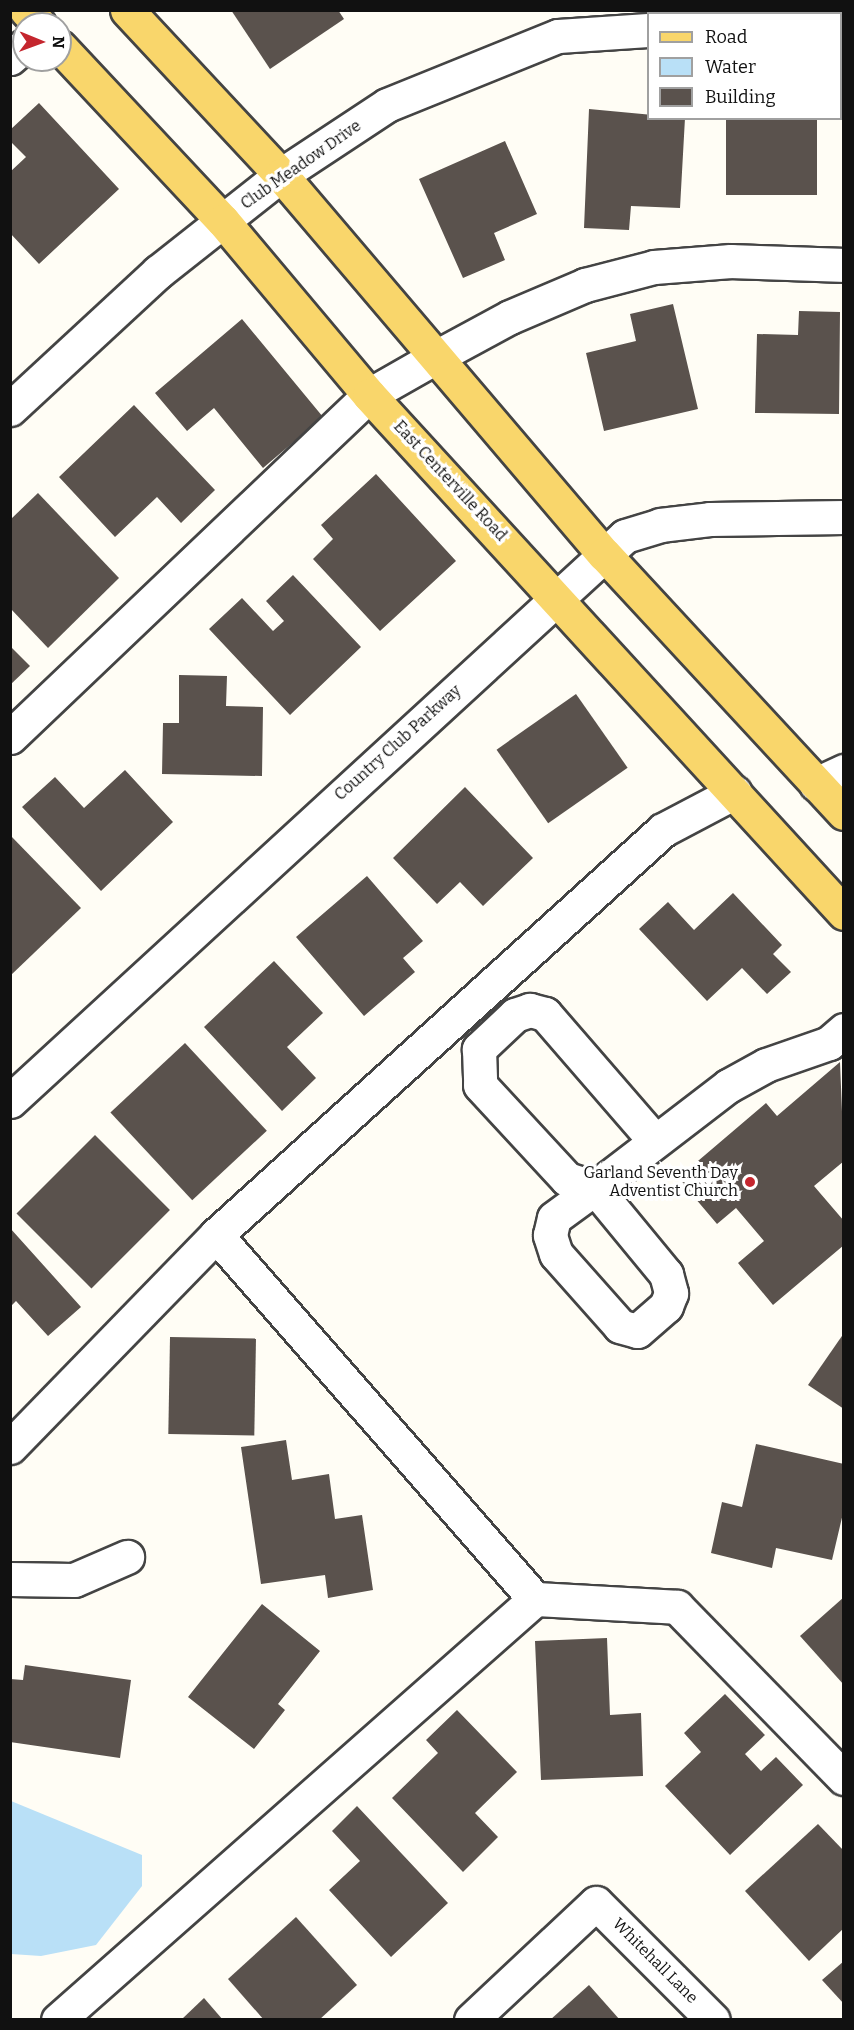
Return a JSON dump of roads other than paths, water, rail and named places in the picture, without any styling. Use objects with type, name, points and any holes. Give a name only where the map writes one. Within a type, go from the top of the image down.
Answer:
[{"type":"main road","points":[[127,10],[281,175],[604,554],[830,777],[843,813]]},
{"type":"main road","name":"East Centerville Road","points":[[72,59],[223,221],[369,395],[560,600],[843,913]]},
{"type":"street","name":"Club Meadow Drive","points":[[10,409],[158,272],[281,175],[387,105],[461,72],[558,36],[647,30]]},
{"type":"street","points":[[10,737],[369,395],[510,317],[585,285],[654,267],[731,261],[843,264]]},
{"type":"street","name":"Country Club Parkway","points":[[10,1101],[438,705],[560,600],[604,554],[625,536],[660,525],[710,519],[843,517]]},
{"type":"street","points":[[10,1447],[216,1235],[663,830],[735,792]]},
{"type":"street","points":[[655,1141],[545,1014],[530,1010],[515,1015],[479,1049],[480,1086],[567,1179],[595,1188],[728,1086],[766,1065],[829,1043],[843,1030]]},
{"type":"street","points":[[216,1235],[535,1599]]},
{"type":"street","points":[[10,1579],[74,1580],[127,1557]]},
{"type":"street","points":[[58,2019],[535,1599],[677,1607],[843,1778]]},
{"type":"street","name":"Whitehall Lane","points":[[471,2019],[596,1903],[713,2019]]},
{"type":"water","points":[[11,1801],[142,1855],[142,1886],[96,1945],[41,1956],[11,1954]]},
{"type":"place","name":"Garland Seventh Day Adventist Church","points":[[750,1182]]}]
